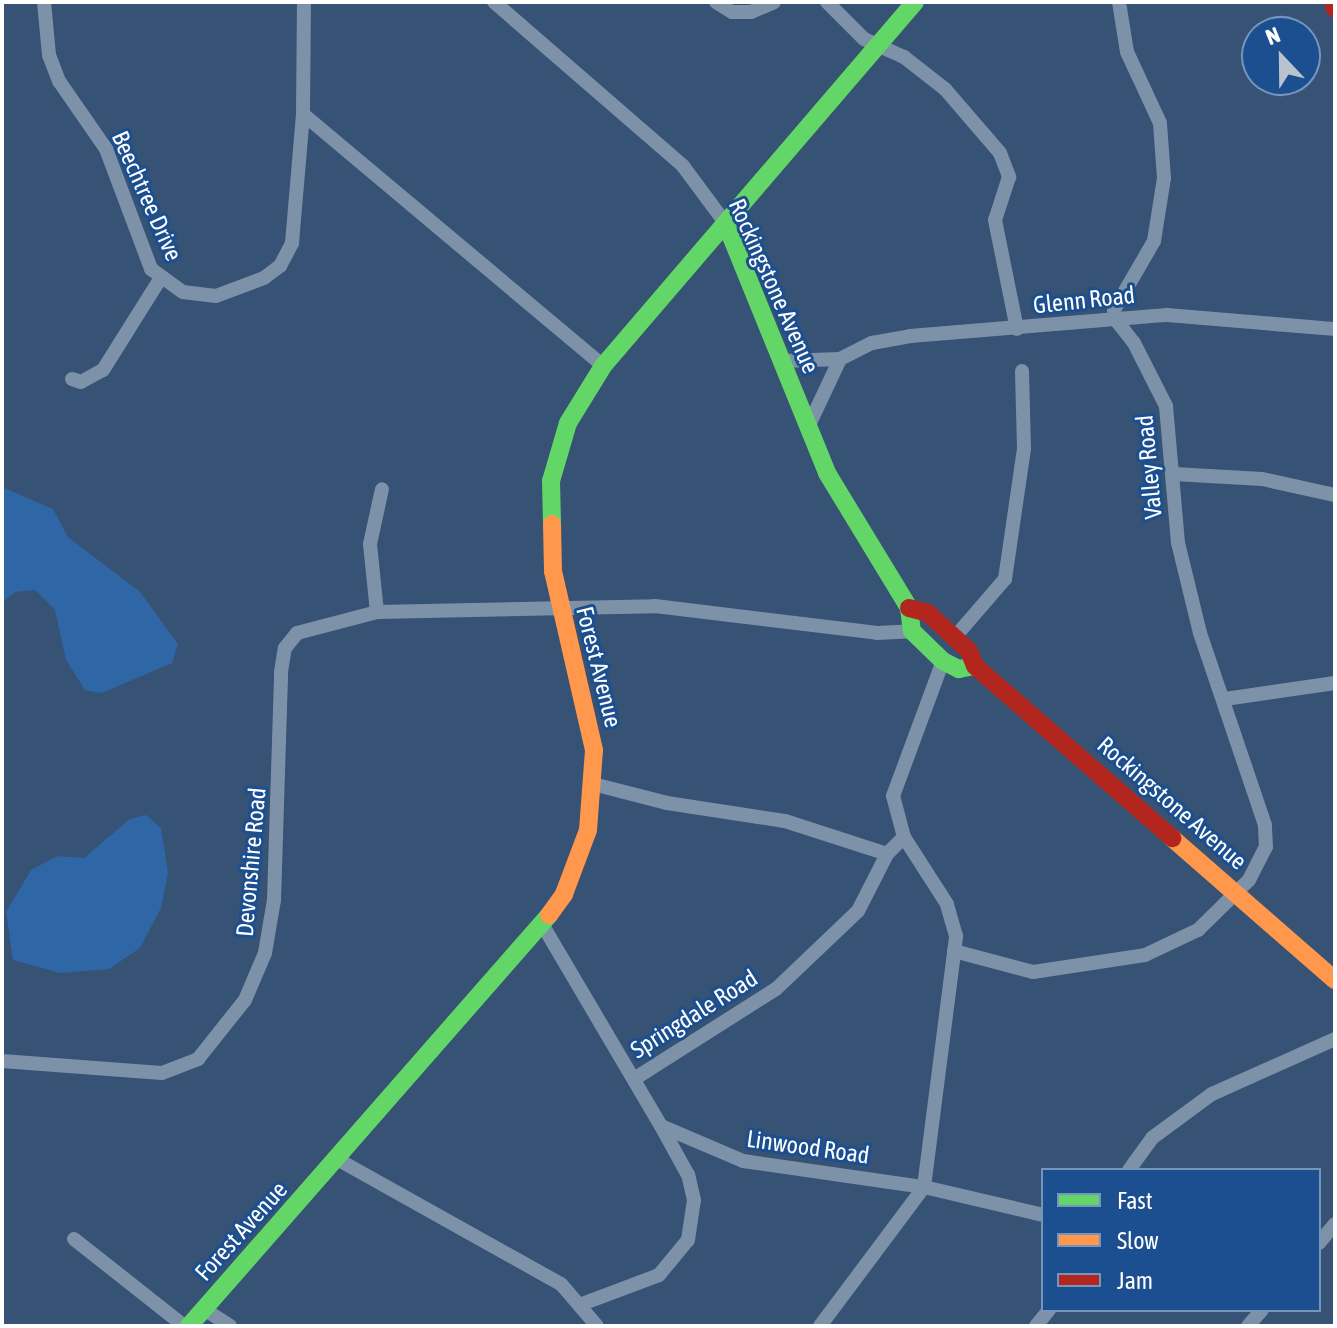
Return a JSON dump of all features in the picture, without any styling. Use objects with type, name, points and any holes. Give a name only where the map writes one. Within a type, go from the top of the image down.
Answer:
[{"type":"street","name":"Beechtree Drive","points":[[44,2],[49,55],[59,81],[106,149],[151,269],[160,279],[103,370],[81,382],[72,379]]},
{"type":"street","points":[[160,279],[183,292],[216,296],[243,290],[280,266],[292,243],[303,114],[304,2]]},
{"type":"street","name":"Rockingstone Avenue","points":[[494,2],[683,166],[726,224],[845,509],[909,608],[912,631]]},
{"type":"street","points":[[716,2],[741,12],[774,2]]},
{"type":"street","points":[[827,2],[877,45],[904,57],[945,89],[1000,153],[1009,177],[995,220],[1017,329]]},
{"type":"street","name":"Forest Avenue","points":[[186,1326],[542,924],[579,861],[593,784],[594,750],[585,696],[560,608],[551,481],[568,423],[603,366],[915,2]]},
{"type":"street","points":[[1115,319],[1114,310],[1154,241],[1164,178],[1160,123],[1127,52],[1119,2]]},
{"type":"street","points":[[1333,2],[1335,9]]},
{"type":"street","points":[[303,114],[603,366]]},
{"type":"street","name":"Glenn Road","points":[[783,361],[840,359],[872,343],[910,336],[1167,315],[1335,329]]},
{"type":"street","name":"Valley Road","points":[[954,951],[1033,972],[1106,965],[1173,945],[1198,930],[1237,892],[1262,861],[1266,836],[1225,699],[1200,633],[1178,543],[1166,406],[1134,343],[1115,319]]},
{"type":"street","points":[[809,425],[840,359]]},
{"type":"street","points":[[954,638],[988,603],[1008,567],[1024,448],[1022,371]]},
{"type":"street","points":[[1174,474],[1262,479],[1335,495]]},
{"type":"street","points":[[382,489],[370,544],[377,612],[655,606],[877,633],[912,631],[943,661],[959,669],[975,666]]},
{"type":"street","name":"Rockingstone Avenue","points":[[909,608],[928,613],[969,651],[975,666],[1335,980]]},
{"type":"street","name":"Devonshire Road","points":[[2,1061],[124,1073],[183,1068],[198,1059],[245,1000],[265,953],[274,900],[281,672],[288,642],[297,633],[377,612]]},
{"type":"street","points":[[820,1326],[924,1187],[954,951],[947,904],[904,837],[893,796],[943,661]]},
{"type":"street","points":[[1225,699],[1335,683]]},
{"type":"street","points":[[593,784],[667,803],[785,821],[887,854]]},
{"type":"street","name":"Springdale Road","points":[[634,1079],[776,989],[858,911],[887,854],[904,837]]},
{"type":"street","points":[[542,924],[688,1175],[694,1200],[688,1240],[659,1275],[582,1304]]},
{"type":"street","points":[[1130,1168],[1152,1138],[1212,1094],[1335,1039]]},
{"type":"street","name":"Linwood Road","points":[[661,1126],[743,1161],[924,1187],[1041,1215]]},
{"type":"street","points":[[337,1159],[561,1284],[582,1304],[597,1326]]},
{"type":"street","points":[[1321,1241],[1335,1224]]},
{"type":"street","points":[[74,1239],[186,1326]]},
{"type":"street","points":[[204,1309],[230,1326]]},
{"type":"shaded area","points":[[2,487],[53,509],[68,537],[140,592],[178,644],[172,663],[102,693],[85,690],[66,660],[55,610],[35,590],[15,592],[2,603]]},
{"type":"shaded area","points":[[146,815],[161,828],[168,873],[161,908],[140,948],[109,969],[60,973],[13,960],[6,912],[31,870],[57,856],[84,858],[130,819]]},
{"type":"traffic: fast","points":[[552,524],[551,481],[568,423],[603,366],[915,2]]},
{"type":"traffic: fast","points":[[726,224],[827,473],[909,608],[912,631],[943,661],[959,669],[975,666]]},
{"type":"traffic: fast","points":[[189,1326],[549,915]]},
{"type":"traffic: slow","points":[[549,915],[564,894],[588,830],[594,750],[553,571],[552,524]]},
{"type":"traffic: slow","points":[[1172,838],[1335,980]]},
{"type":"traffic: jam","points":[[1333,2],[1335,9]]},
{"type":"traffic: jam","points":[[909,608],[928,613],[969,651],[975,666],[1172,838]]}]
